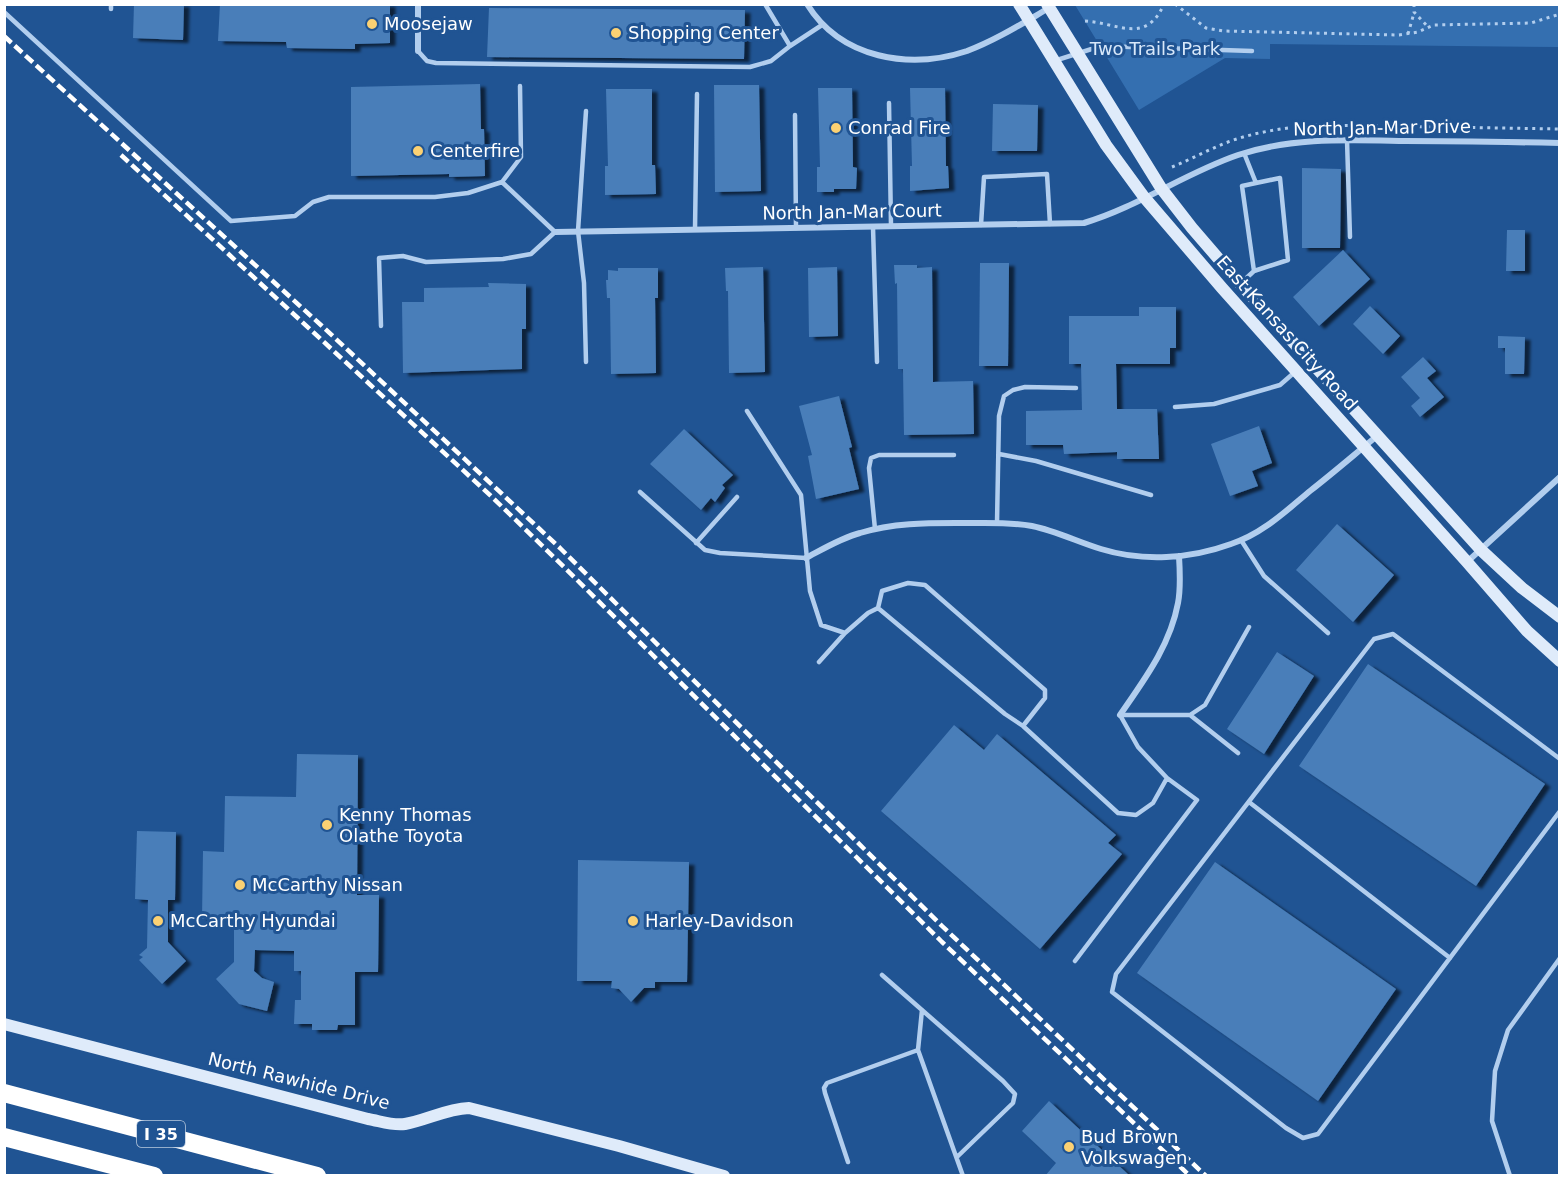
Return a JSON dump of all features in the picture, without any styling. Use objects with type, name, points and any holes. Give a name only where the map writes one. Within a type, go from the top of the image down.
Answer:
[{"type":"highway","name":"I 35","points":[[4,1094],[318,1176]]},
{"type":"highway","name":"I 35","points":[[4,1137],[154,1176]]},
{"type":"main road","name":"East Kansas City Road","points":[[1019,4],[1106,145],[1144,197],[1527,631],[1560,661]]},
{"type":"main road","name":"East Kansas City Road","points":[[1048,6],[1161,188],[1240,284],[1481,550],[1522,588],[1560,617]]},
{"type":"main road","name":"North Rawhide Drive","points":[[4,1024],[368,1119],[406,1124],[456,1108],[469,1108],[619,1146],[724,1176]]},
{"type":"street","points":[[418,4],[418,51]]},
{"type":"street","points":[[807,4],[822,25],[839,39],[860,51],[875,56],[906,60],[946,56],[966,51],[998,38],[1048,6]]},
{"type":"street","name":"North Jan-Mar Drive","points":[[1144,197],[1244,153],[1271,146],[1347,140],[1560,143]]},
{"type":"street","name":"North Jan-Mar Court","points":[[555,232],[1084,223],[1105,217],[1144,197]]},
{"type":"street","points":[[806,558],[858,533],[925,523],[997,523],[1031,526],[1117,554],[1159,558],[1206,552],[1257,533],[1377,436]]},
{"type":"street","points":[[1467,562],[1560,477]]},
{"type":"street","points":[[1120,715],[1156,662],[1170,632],[1179,601],[1179,556]]},
{"type":"lane","points":[[765,4],[790,46]]},
{"type":"lane","points":[[4,12],[231,221],[296,216],[313,202],[329,197],[435,197],[468,193],[502,182],[521,157],[520,86]]},
{"type":"lane","points":[[418,51],[427,61],[436,63],[750,67],[771,61],[822,25]]},
{"type":"lane","points":[[1054,61],[1101,46],[1252,51]]},
{"type":"lane","points":[[695,229],[697,94]]},
{"type":"lane","points":[[889,104],[891,226]]},
{"type":"lane","points":[[586,111],[578,231],[584,283],[586,362]]},
{"type":"lane","points":[[795,115],[796,228]]},
{"type":"lane","points":[[1347,140],[1350,237]]},
{"type":"lane","points":[[1244,153],[1256,183]]},
{"type":"lane","points":[[981,225],[984,177],[1047,174],[1050,224]]},
{"type":"lane","points":[[1240,284],[1254,271],[1288,260],[1280,178],[1242,186],[1254,271]]},
{"type":"lane","points":[[381,326],[379,258],[403,256],[426,262],[503,259],[531,254],[555,232],[502,182]]},
{"type":"lane","points":[[873,227],[876,362]]},
{"type":"lane","points":[[1175,407],[1207,405],[1280,385],[1296,371]]},
{"type":"lane","points":[[997,523],[999,416],[1004,396],[1013,390],[1025,387],[1077,388]]},
{"type":"lane","points":[[747,411],[801,495],[810,591],[821,625],[845,633]]},
{"type":"lane","points":[[999,454],[1036,461],[1151,495]]},
{"type":"lane","points":[[875,529],[868,468],[871,458],[879,455],[954,455]]},
{"type":"lane","points":[[640,492],[705,550],[720,553],[806,558]]},
{"type":"lane","points":[[696,543],[737,497]]},
{"type":"lane","points":[[1240,540],[1264,576],[1328,633]]},
{"type":"lane","points":[[819,662],[845,633],[878,608],[882,591],[908,583],[925,585],[1045,690],[1045,698],[1023,726]]},
{"type":"lane","points":[[878,608],[1005,714],[1023,726],[1118,813],[1136,815],[1154,803],[1167,778]]},
{"type":"lane","points":[[1075,961],[1197,800],[1167,778],[1138,747],[1120,715],[1190,715],[1205,705],[1249,627]]},
{"type":"lane","points":[[1560,759],[1393,634],[1374,639],[1116,974],[1112,992],[1268,1114],[1303,1138],[1318,1134],[1560,811]]},
{"type":"lane","points":[[1190,715],[1238,753]]},
{"type":"lane","points":[[1249,802],[1450,958]]},
{"type":"lane","points":[[1510,1176],[1492,1121],[1495,1071],[1508,1030],[1560,958]]},
{"type":"lane","points":[[882,975],[1015,1094],[1013,1103],[957,1157]]},
{"type":"lane","points":[[922,1010],[918,1050],[963,1176]]},
{"type":"lane","points":[[848,1162],[825,1093],[824,1088],[827,1083],[918,1050]]},
{"type":"path","points":[[1085,21],[1119,29],[1138,29],[1150,25],[1159,17],[1164,4]]},
{"type":"path","points":[[1175,4],[1206,28],[1223,31],[1408,34],[1428,27],[1530,23],[1560,14]]},
{"type":"path","points":[[1408,34],[1414,4]]},
{"type":"path","points":[[1414,12],[1428,27]]},
{"type":"green space","name":"Two Trails Park","points":[[1075,5],[1559,5],[1559,47],[1270,44],[1270,59],[1225,58],[1139,110]]},
{"type":"building","points":[[134,4],[184,4],[183,40],[133,38]]},
{"type":"building","points":[[220,4],[390,4],[390,43],[355,44],[355,49],[287,48],[286,42],[218,41]]},
{"type":"building","name":"Shopping Center","points":[[489,8],[745,10],[744,59],[487,57]]},
{"type":"building","name":"Centerfire","points":[[480,84],[485,176],[449,177],[449,174],[351,176],[351,87]]},
{"type":"building","points":[[714,85],[759,85],[761,191],[715,192]]},
{"type":"building","name":"Conrad Fire","points":[[818,88],[852,88],[853,167],[857,168],[856,189],[817,192],[817,167],[820,167]]},
{"type":"building","points":[[910,88],[945,88],[946,166],[948,166],[949,188],[910,191],[910,166],[912,166]]},
{"type":"building","points":[[606,89],[652,89],[652,165],[655,165],[656,194],[605,195],[605,166],[608,166]]},
{"type":"building","points":[[993,104],[1038,105],[1037,151],[992,151]]},
{"type":"building","points":[[1302,168],[1341,169],[1340,248],[1302,248]]},
{"type":"building","points":[[1507,230],[1525,230],[1525,271],[1506,271]]},
{"type":"building","points":[[1343,250],[1370,279],[1319,326],[1293,297]]},
{"type":"building","points":[[980,263],[1009,263],[1008,366],[979,366]]},
{"type":"building","points":[[894,265],[932,267],[933,382],[973,381],[974,434],[904,435],[903,369],[898,369],[897,283],[895,284]]},
{"type":"building","points":[[763,267],[765,372],[729,373],[728,291],[726,291],[725,268]]},
{"type":"building","points":[[837,267],[838,336],[809,337],[808,268]]},
{"type":"building","points":[[618,268],[658,268],[658,298],[655,298],[656,373],[611,374],[610,298],[607,298],[606,280],[608,280],[608,270],[618,271]]},
{"type":"building","points":[[488,283],[526,284],[526,329],[522,329],[522,369],[403,373],[402,302],[424,302],[424,288],[489,287]]},
{"type":"building","points":[[1370,306],[1400,336],[1383,354],[1353,324]]},
{"type":"building","points":[[1139,307],[1176,307],[1176,348],[1170,348],[1170,364],[1116,364],[1117,409],[1157,409],[1159,459],[1117,459],[1117,452],[1064,454],[1063,445],[1026,445],[1026,411],[1082,410],[1081,364],[1069,364],[1069,316],[1139,316]]},
{"type":"building","points":[[1498,336],[1525,337],[1524,374],[1505,374],[1505,348],[1498,348]]},
{"type":"building","points":[[1423,357],[1436,371],[1427,378],[1444,397],[1420,417],[1411,406],[1420,398],[1401,377]]},
{"type":"building","points":[[839,396],[852,447],[849,448],[859,489],[816,499],[808,456],[812,455],[799,406]]},
{"type":"building","points":[[1259,426],[1272,463],[1252,471],[1258,486],[1230,496],[1211,444]]},
{"type":"building","points":[[684,429],[733,475],[722,485],[725,488],[715,502],[711,498],[701,510],[650,464]]},
{"type":"building","points":[[1337,524],[1394,575],[1353,622],[1296,570]]},
{"type":"building","points":[[1277,652],[1314,676],[1264,754],[1227,729]]},
{"type":"building","points":[[1368,664],[1545,784],[1476,886],[1299,766]]},
{"type":"building","points":[[954,725],[984,750],[997,734],[1116,835],[1108,843],[1122,854],[1040,949],[881,811]]},
{"type":"building","points":[[297,754],[358,755],[357,895],[379,895],[378,972],[355,972],[355,1025],[338,1025],[337,1030],[312,1030],[312,1024],[294,1024],[295,1000],[301,1000],[301,971],[294,971],[294,951],[255,950],[254,971],[262,978],[274,982],[267,1011],[239,1004],[216,979],[234,962],[234,923],[227,923],[227,919],[202,919],[203,851],[224,852],[225,796],[296,797]]},
{"type":"building","name":"McCarthy Hyundai","points":[[137,831],[176,832],[175,900],[168,900],[168,942],[186,961],[162,984],[139,960],[143,957],[139,955],[147,948],[148,900],[135,899]]},
{"type":"building","name":"Harley-Davidson","points":[[578,860],[689,862],[687,982],[655,982],[655,988],[644,988],[631,1002],[619,989],[611,988],[612,981],[577,981]]},
{"type":"building","points":[[1215,862],[1396,989],[1318,1101],[1137,973]]},
{"type":"building","name":"Bud Brown Volkswagen","points":[[1049,1101],[1130,1176],[1045,1176],[1056,1163],[1022,1131]]},
{"type":"railway","points":[[4,36],[322,326],[560,548],[942,926],[1206,1176]]},
{"type":"railway","points":[[121,155],[491,496],[942,942],[1190,1176]]},
{"type":"place","name":"Moosejaw","points":[[372,24]]},
{"type":"place","name":"Shopping Center","points":[[616,33]]},
{"type":"place","name":"Conrad Fire","points":[[836,128]]},
{"type":"place","name":"Centerfire","points":[[418,151]]},
{"type":"place","name":"Kenny Thomas Olathe Toyota","points":[[327,825]]},
{"type":"place","name":"McCarthy Nissan","points":[[240,885]]},
{"type":"place","name":"McCarthy Hyundai","points":[[158,921]]},
{"type":"place","name":"Harley-Davidson","points":[[633,921]]},
{"type":"place","name":"Bud Brown Volkswagen","points":[[1069,1147]]}]
